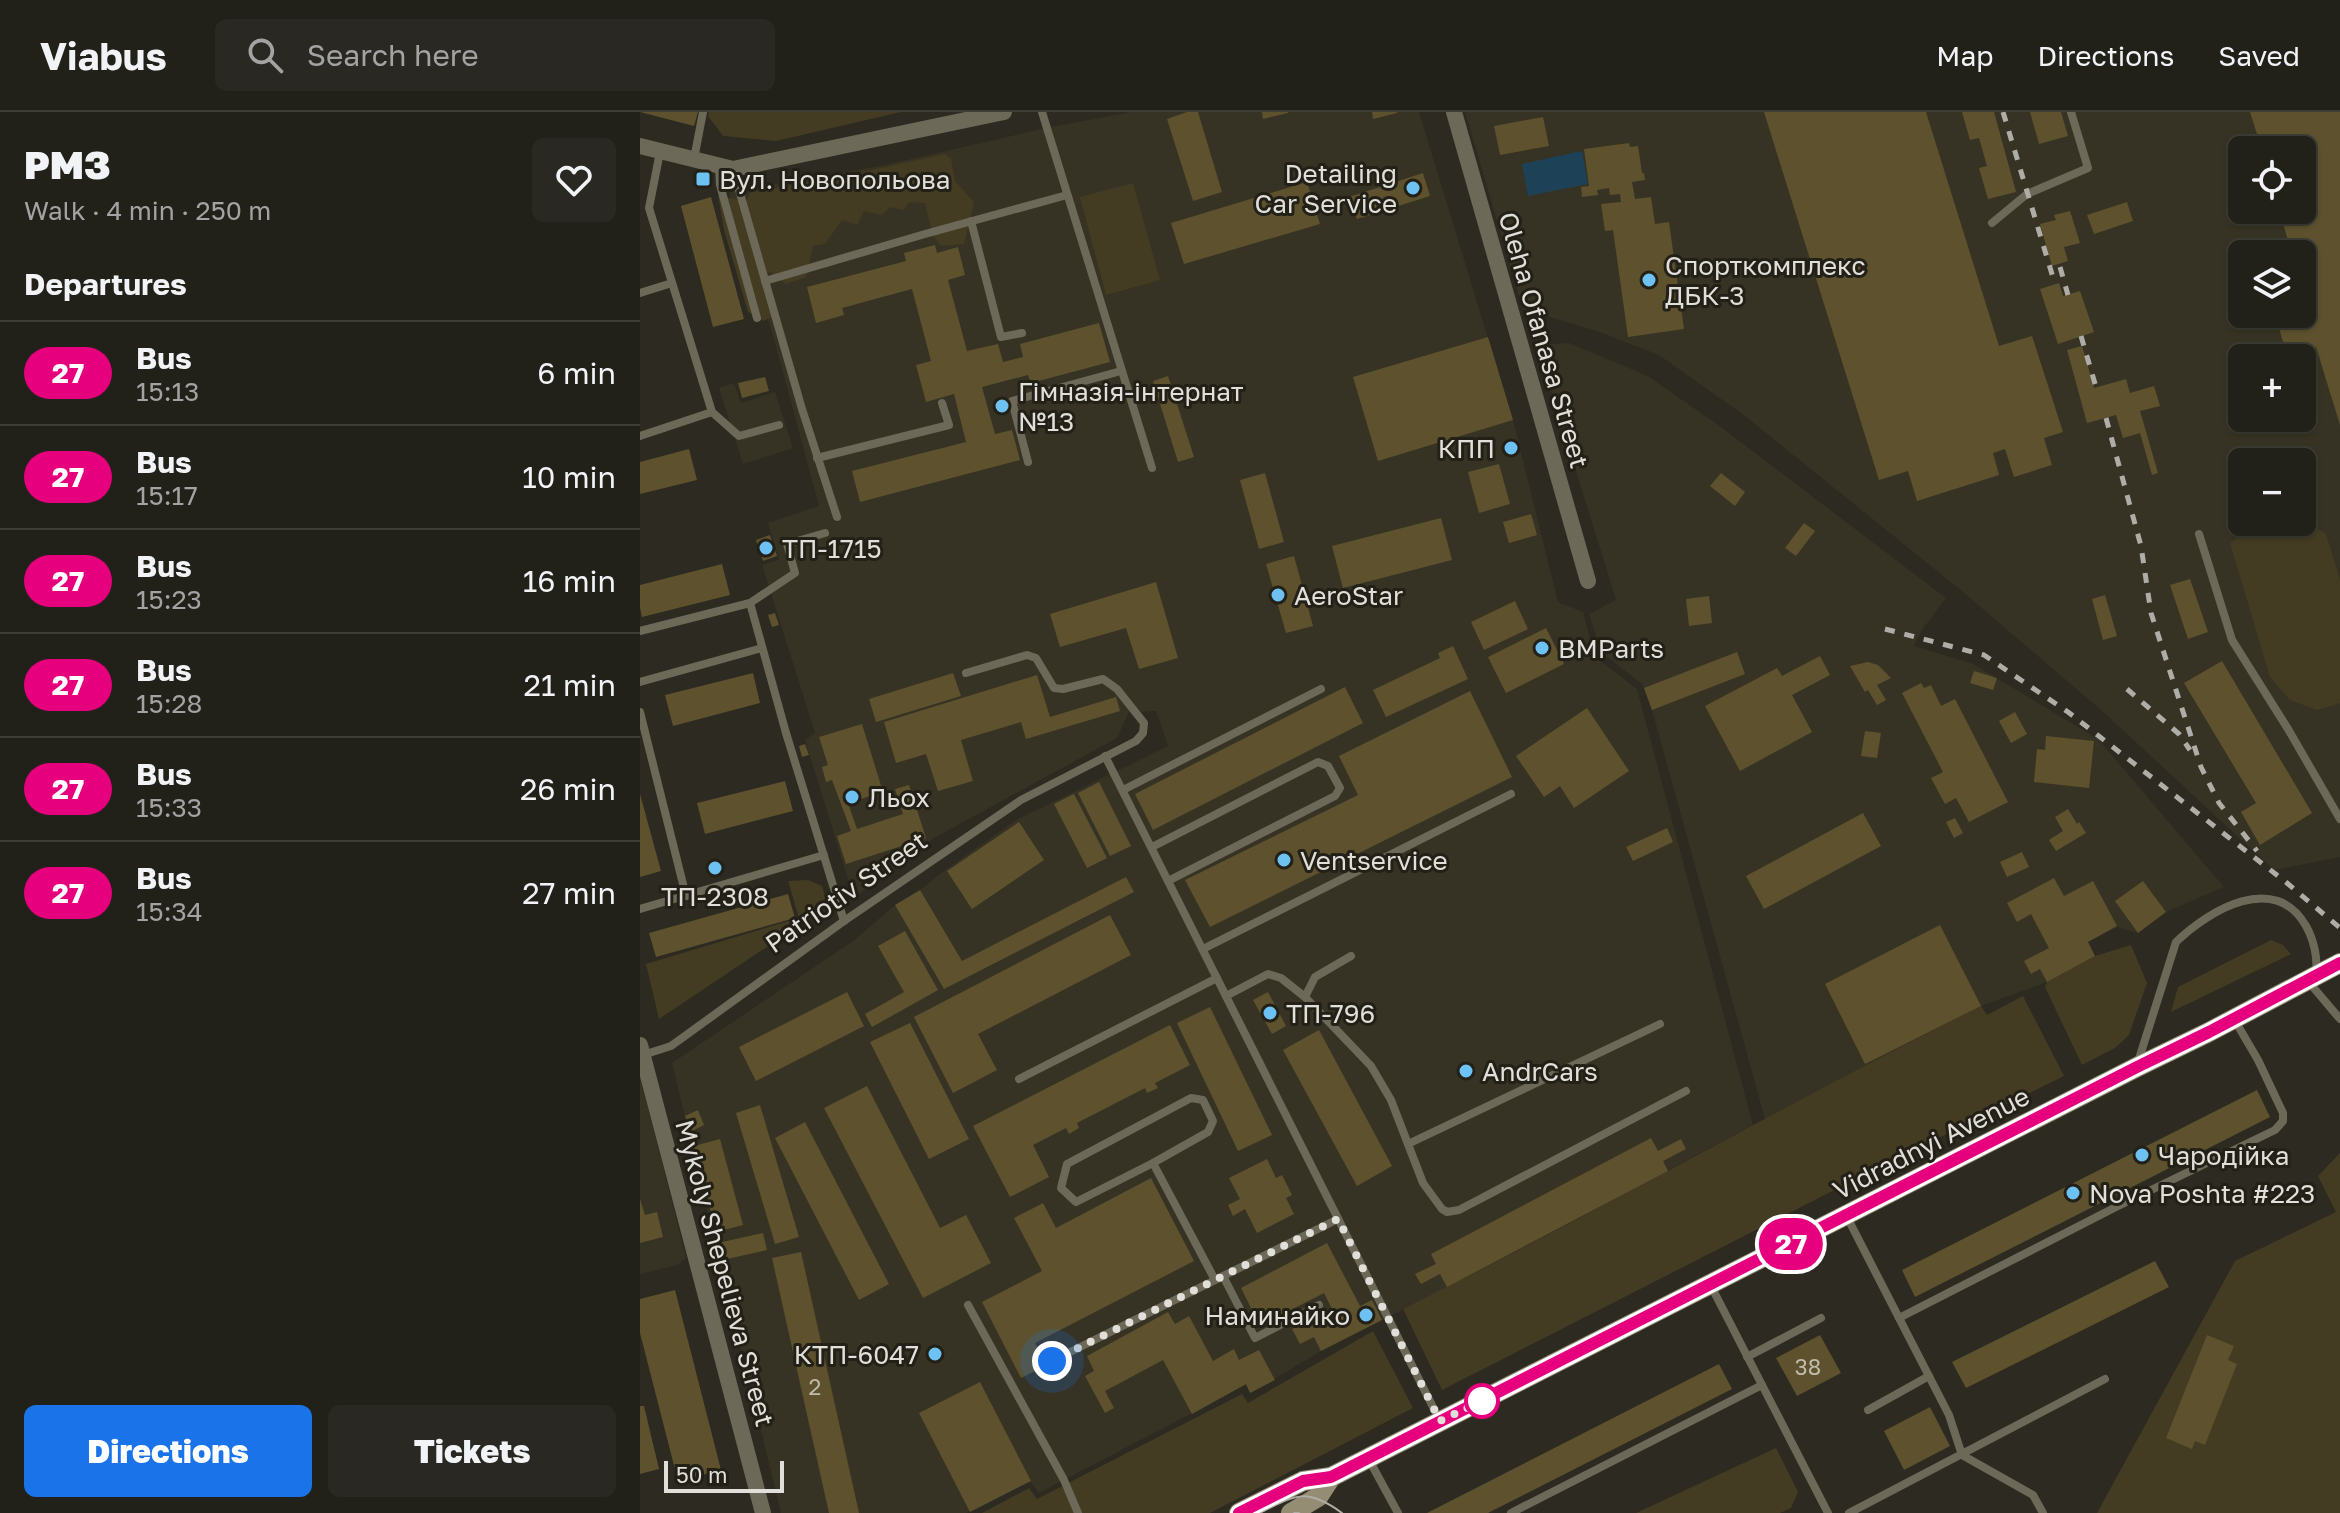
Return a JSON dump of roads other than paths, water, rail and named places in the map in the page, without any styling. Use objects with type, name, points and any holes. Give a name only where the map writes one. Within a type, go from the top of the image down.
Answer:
[{"type":"main road","name":"Vidradnyi Avenue","points":[[1239,1513],[1303,1481],[1331,1477],[2340,963]]},
{"type":"main road","name":"Vidradnyi Avenue","points":[[1291,1513],[1318,1497],[1331,1477]]},
{"type":"street","points":[[640,146],[726,168],[1004,112]]},
{"type":"street","name":"Oleha Ofanasa Street","points":[[1454,112],[1588,581]]},
{"type":"street","name":"Mykoly Shepelieva Street","points":[[641,1052],[763,1513]]},
{"type":"lane","points":[[694,160],[703,112]]},
{"type":"lane","points":[[1042,112],[1152,468]]},
{"type":"lane","points":[[1992,223],[2027,194],[2088,168],[2071,112]]},
{"type":"lane","points":[[660,151],[649,208],[712,412],[739,436],[779,425]]},
{"type":"lane","points":[[726,168],[765,281],[837,517]]},
{"type":"lane","points":[[726,168],[720,185],[757,318]]},
{"type":"lane","points":[[765,281],[1067,195]]},
{"type":"lane","points":[[971,221],[1001,337],[1022,333]]},
{"type":"lane","points":[[640,293],[672,283]]},
{"type":"lane","points":[[1028,462],[1012,401],[1121,371]]},
{"type":"lane","points":[[817,458],[949,425],[942,403]]},
{"type":"lane","points":[[640,436],[712,412]]},
{"type":"lane","points":[[640,631],[750,603],[795,573],[787,544],[825,533]]},
{"type":"lane","points":[[2199,534],[2232,640],[2340,819]]},
{"type":"lane","points":[[750,603],[844,921]]},
{"type":"lane","points":[[640,682],[762,648]]},
{"type":"lane","name":"Patriotiv Street","points":[[641,1052],[671,1046],[844,921],[1021,800],[1136,741],[1143,733],[1144,723],[1117,689],[1103,679],[1063,689],[1054,688],[1036,658],[1027,655],[966,673]]},
{"type":"lane","points":[[1123,790],[1321,689]]},
{"type":"lane","points":[[640,712],[686,896]]},
{"type":"lane","points":[[1105,756],[1440,1421]]},
{"type":"lane","points":[[1152,847],[1318,762],[1328,766],[1340,788],[1335,796],[1168,881]]},
{"type":"lane","points":[[1203,949],[1511,794]]},
{"type":"lane","points":[[640,909],[824,855]]},
{"type":"lane","points":[[2137,1067],[2176,942],[2189,929],[2231,905],[2256,898],[2272,899],[2300,914],[2314,947],[2317,968],[2311,978],[2340,1019]]},
{"type":"lane","points":[[1305,997],[1315,977],[1351,956]]},
{"type":"lane","points":[[1226,996],[1268,974],[1281,978],[1305,997],[1371,1066],[1391,1100],[1423,1183],[1447,1212],[1459,1210],[1686,1091]]},
{"type":"lane","points":[[1019,1079],[1217,978]]},
{"type":"lane","points":[[1899,1318],[2275,1130],[2283,1121],[2283,1113],[2234,1018]]},
{"type":"lane","points":[[1408,1144],[1660,1024]]},
{"type":"lane","points":[[1191,1098],[1203,1100],[1213,1121],[1208,1132],[1153,1163],[1076,1202],[1061,1188],[1067,1164],[1191,1098]]},
{"type":"lane","points":[[1153,1163],[1255,1338],[1319,1305]]},
{"type":"lane","points":[[1846,1215],[1949,1415],[1962,1455],[2033,1495],[2043,1513]]},
{"type":"lane","points":[[1052,1361],[1338,1219]]},
{"type":"lane","points":[[1710,1285],[1828,1513]]},
{"type":"lane","points":[[968,1305],[1064,1480],[1078,1513]]},
{"type":"lane","points":[[1747,1357],[1821,1318]]},
{"type":"lane","points":[[1868,1410],[1929,1376]]},
{"type":"lane","points":[[1849,1513],[2105,1379]]},
{"type":"lane","points":[[1511,1513],[1762,1385]]},
{"type":"lane","points":[[1368,1458],[1398,1513]]},
{"type":"water","points":[[1582,151],[1588,184],[1528,196],[1522,164]]},
{"type":"tram line","points":[[1259,1513],[1301,1496],[1319,1500],[1342,1513]]},
{"type":"tram line","points":[[1294,1513],[1299,1513]]},
{"type":"railway","points":[[2003,112],[2055,284]]},
{"type":"railway","points":[[2060,267],[2068,295]]},
{"type":"railway","points":[[2081,336],[2096,387]]},
{"type":"railway","points":[[2106,418],[2141,546],[2151,613],[2201,767],[2219,803],[2257,851]]},
{"type":"railway","points":[[1885,629],[1984,655],[2068,712],[2340,928]]},
{"type":"railway","points":[[2127,689],[2179,734],[2190,750]]},
{"type":"place","name":"Вул. Новопольова","points":[[703,179]]},
{"type":"place","name":"Detailing Car Service","points":[[1413,188]]},
{"type":"place","name":"Спорткомплекс ДБК-3","points":[[1649,280]]},
{"type":"place","name":"Гімназія-інтернат №13","points":[[1002,406]]},
{"type":"place","name":"КПП","points":[[1511,448]]},
{"type":"place","name":"ТП-1715","points":[[766,548]]},
{"type":"place","name":"AeroStar","points":[[1278,595]]},
{"type":"place","name":"BMParts","points":[[1542,648]]},
{"type":"place","name":"Льох","points":[[852,797]]},
{"type":"place","name":"Ventservice","points":[[1284,860]]},
{"type":"place","name":"ТП-2308","points":[[715,868]]},
{"type":"place","name":"ТП-796","points":[[1270,1013]]},
{"type":"place","name":"AndrCars","points":[[1466,1071]]},
{"type":"place","name":"Чародійка","points":[[2142,1155]]},
{"type":"place","name":"Nova Poshta #223","points":[[2073,1193]]},
{"type":"place","name":"Наминайко","points":[[1366,1315]]},
{"type":"place","name":"КТП-6047","points":[[935,1354]]}]
